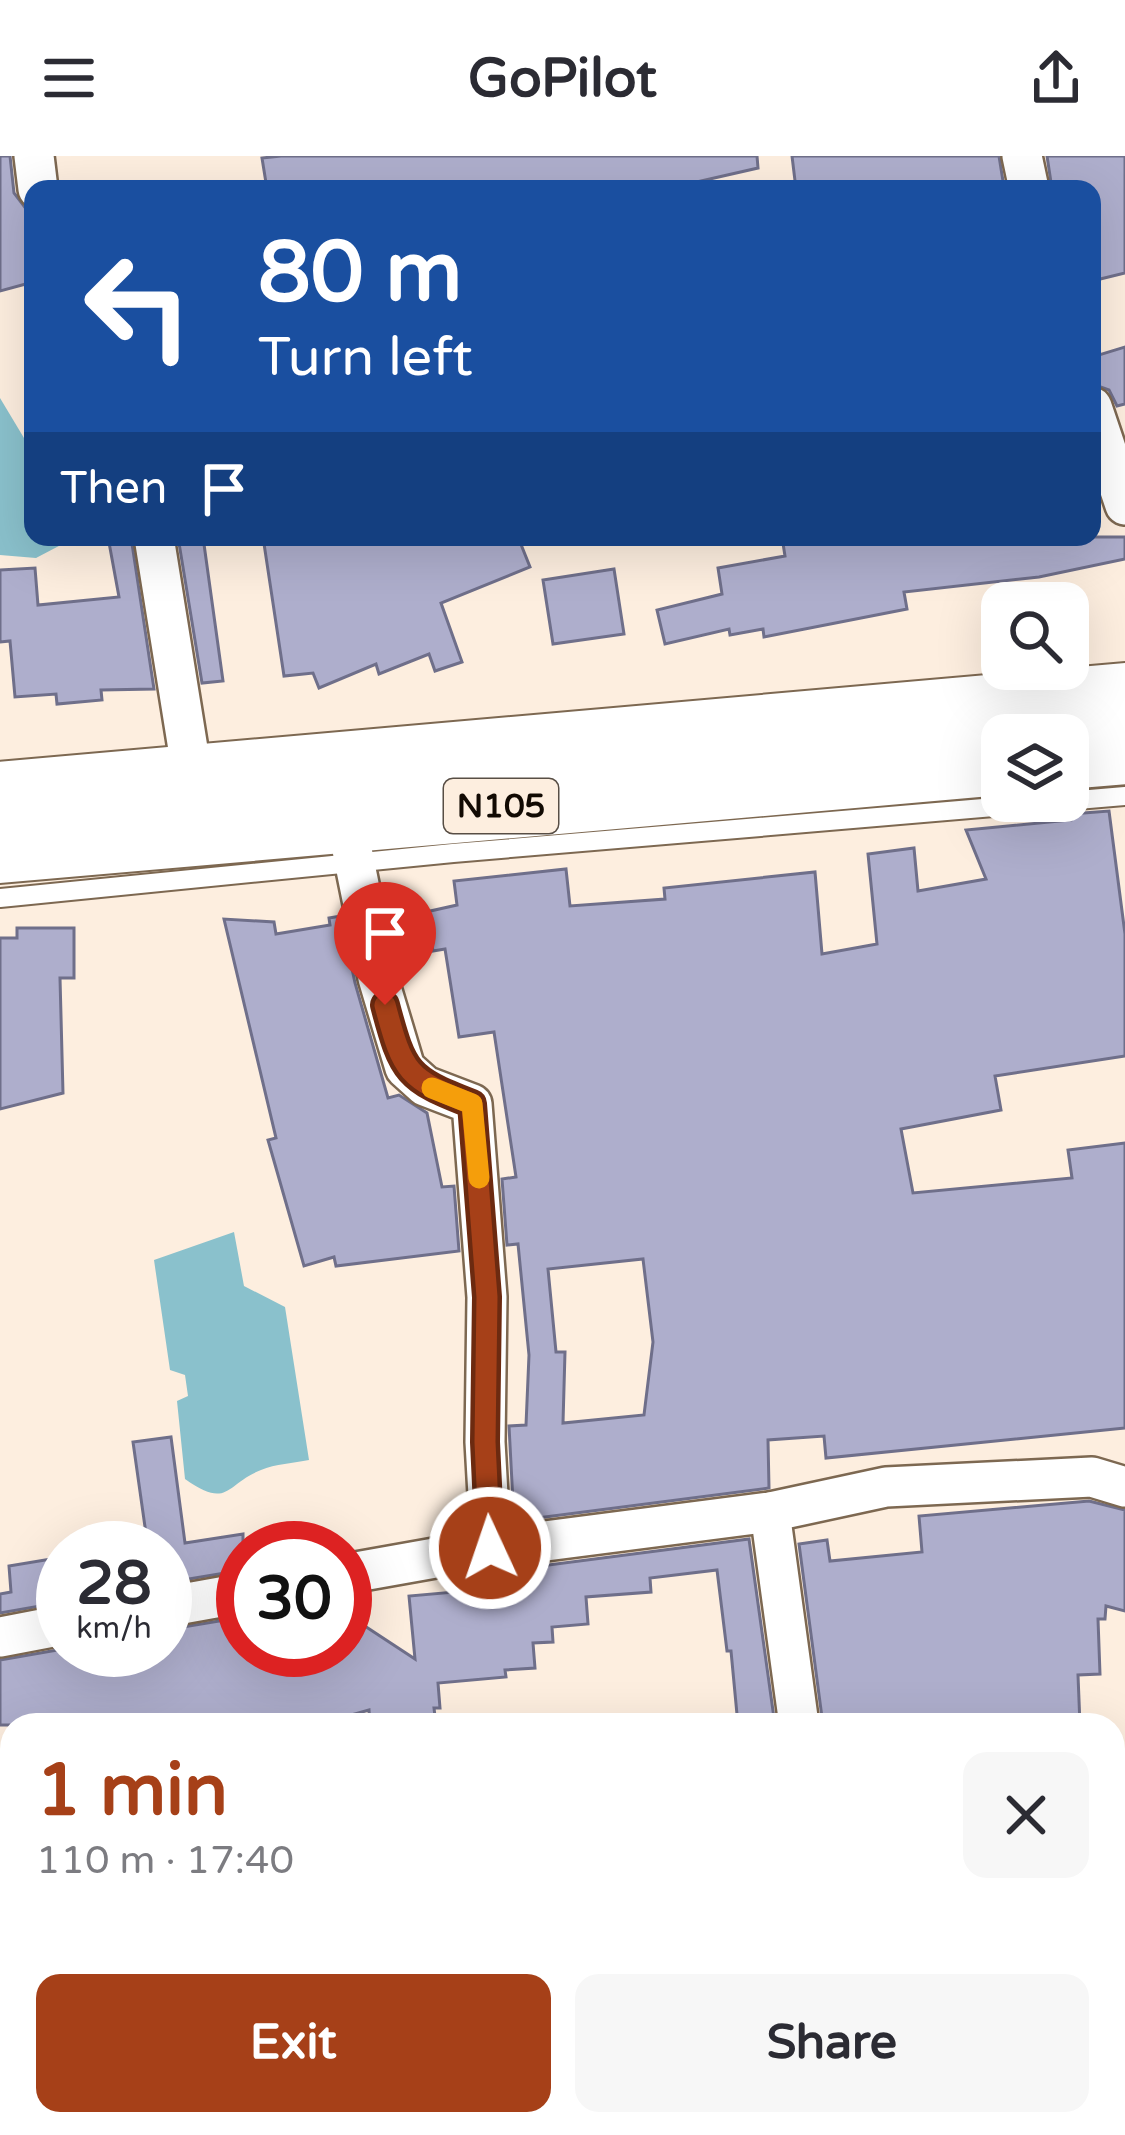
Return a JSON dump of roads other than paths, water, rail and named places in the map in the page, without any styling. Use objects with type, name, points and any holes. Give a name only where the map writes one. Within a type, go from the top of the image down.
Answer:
[{"type":"highway","points":[[0,795],[1125,696]]},
{"type":"highway","points":[[1089,754],[1125,751]]},
{"type":"highway","name":"N105","points":[[0,850],[349,841],[981,765]]},
{"type":"street","points":[[1101,434],[1125,505]]},
{"type":"street","points":[[155,546],[193,780]]},
{"type":"street","points":[[349,841],[378,978],[405,1068],[425,1086],[472,1104],[487,1297],[485,1442],[490,1548]]},
{"type":"street","points":[[372,1569],[490,1548],[770,1512],[886,1487],[1092,1477],[1125,1487]]},
{"type":"street","points":[[770,1512],[797,1713]]},
{"type":"street","points":[[0,1636],[36,1630]]},
{"type":"lane","points":[[0,898],[349,841],[1125,796]]},
{"type":"water","points":[[0,398],[24,438],[24,546],[59,546],[36,558],[0,555]]},
{"type":"water","points":[[234,1232],[244,1286],[285,1307],[309,1460],[261,1470],[226,1491],[210,1493],[185,1479],[177,1401],[188,1396],[185,1375],[170,1370],[154,1260]]}]
